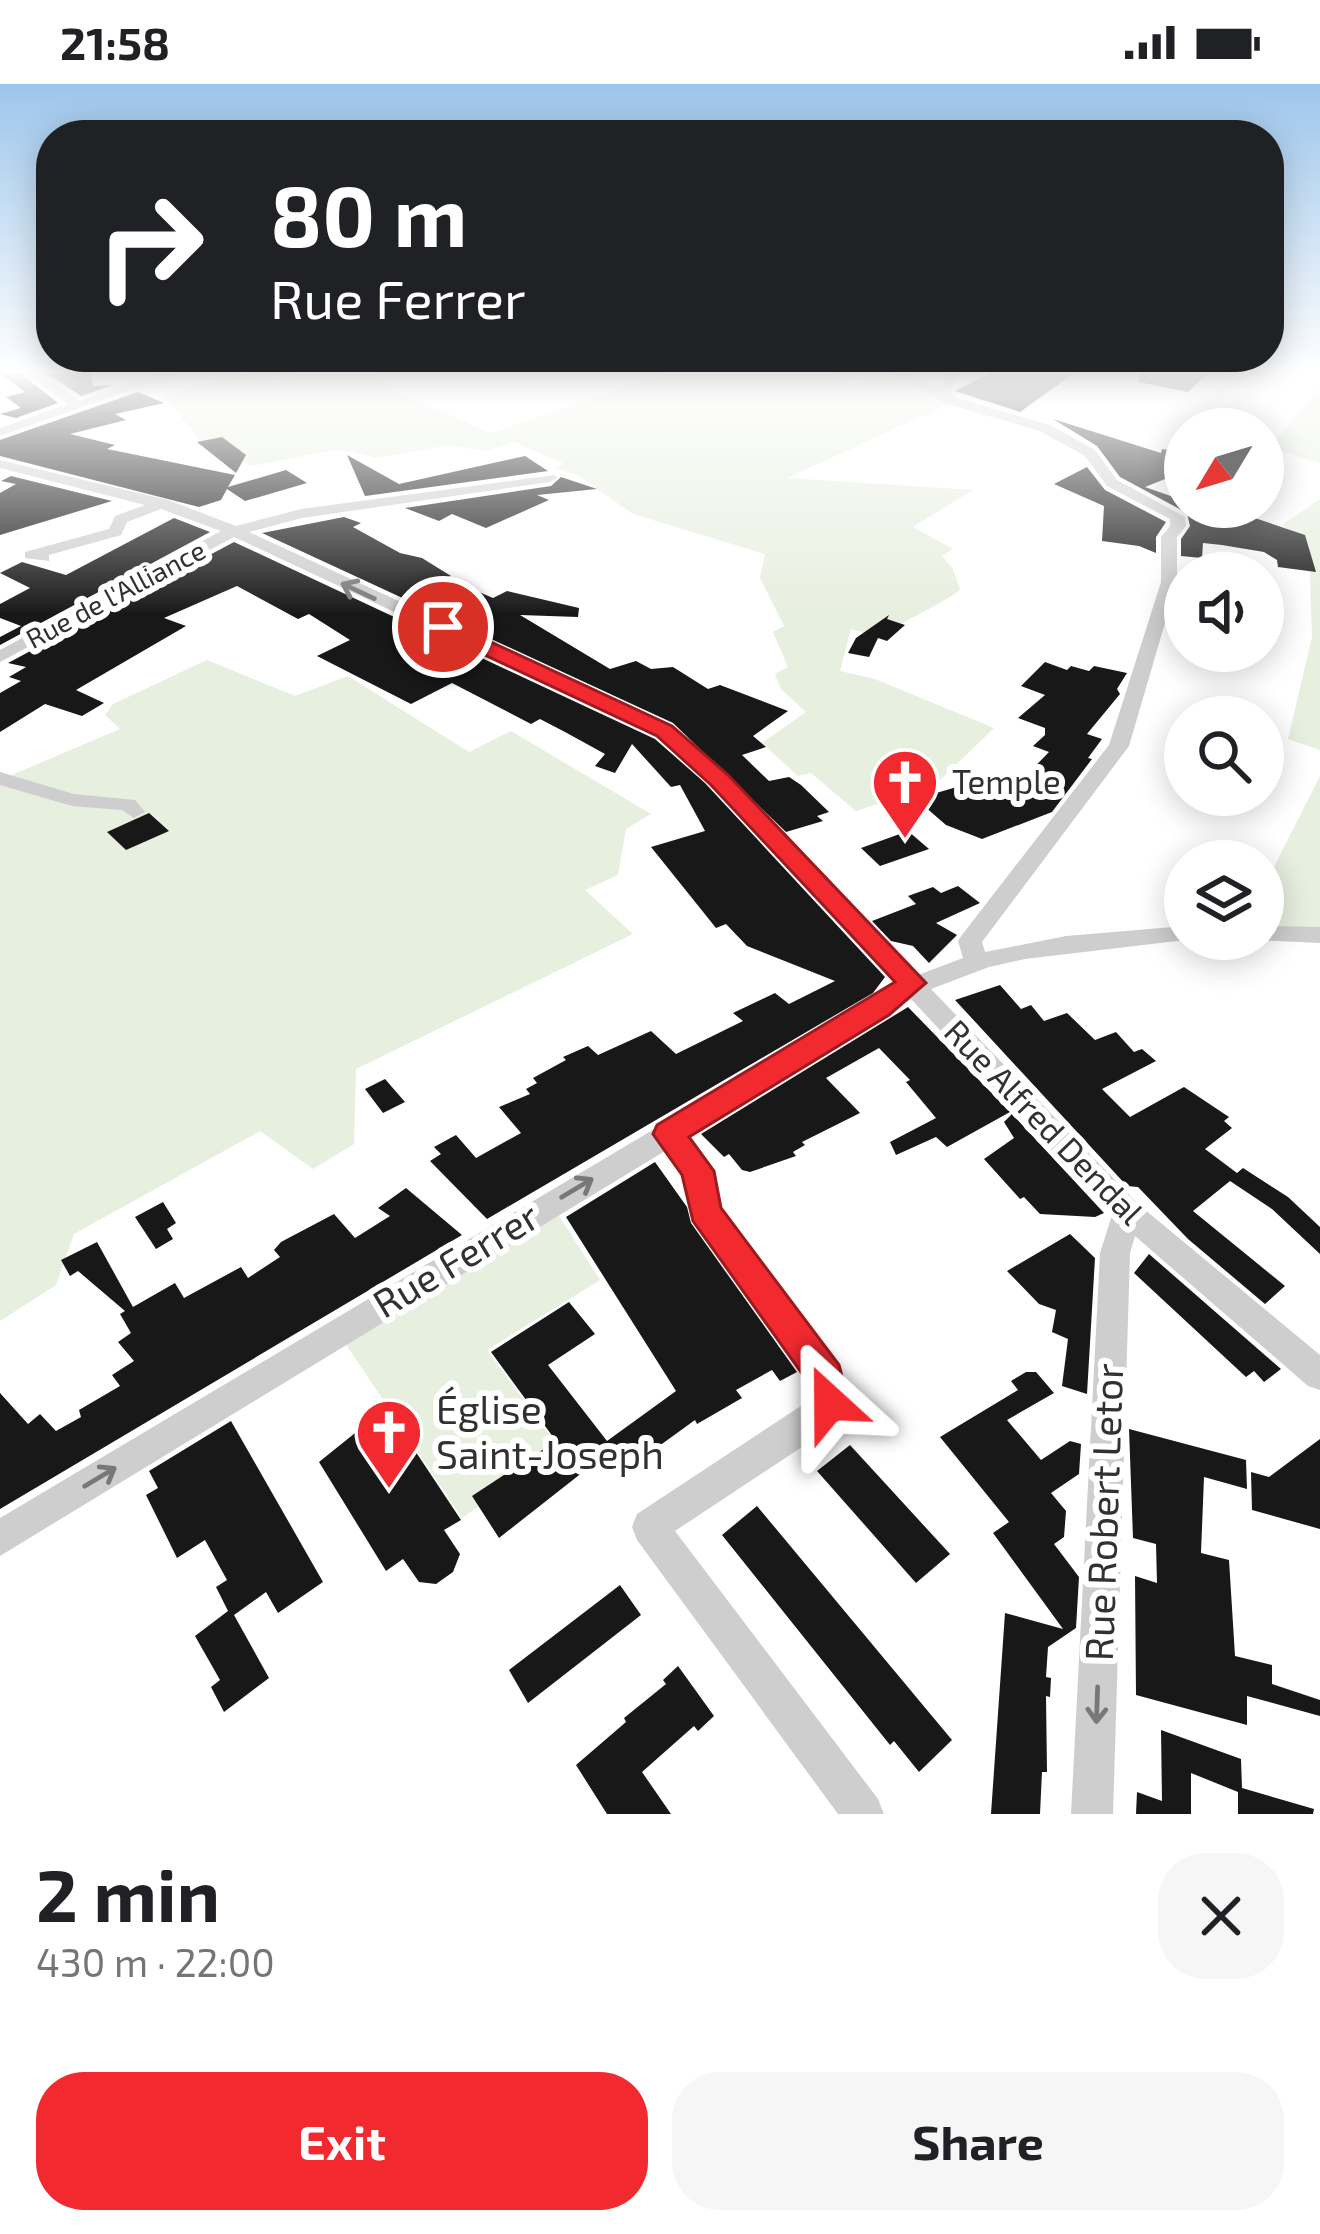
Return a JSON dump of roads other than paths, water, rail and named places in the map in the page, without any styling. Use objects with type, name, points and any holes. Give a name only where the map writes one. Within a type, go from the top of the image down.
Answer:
[{"type":"street","points":[[976,962],[970,941],[1119,746],[1169,582],[1169,537],[1178,526],[1177,517],[1112,483],[1091,454]]},
{"type":"street","name":"Rue Alfred Dendal","points":[[0,464],[165,502],[664,731],[719,780],[1129,1212],[1320,1375]]},
{"type":"street","name":"Rue de l'Alliance","points":[[0,657],[232,532],[301,514],[550,478]]},
{"type":"street","points":[[43,558],[31,555],[116,532],[120,519],[165,502]]},
{"type":"street","points":[[0,778],[72,800],[128,804],[134,812]]},
{"type":"street","points":[[1284,934],[1320,935]]},
{"type":"street","name":"Rue Ferrer","points":[[0,1538],[879,1008],[912,983],[976,962],[1164,937]]},
{"type":"street","points":[[668,1134],[698,1171],[705,1212],[826,1377],[830,1403],[817,1418],[650,1527],[863,1814]]},
{"type":"street","name":"Rue Robert Letor","points":[[1092,1814],[1113,1276],[1115,1253],[1129,1212]]},
{"type":"place","name":"Temple","points":[[905,841]]},
{"type":"place","name":"Église Saint-Joseph","points":[[389,1491]]}]
